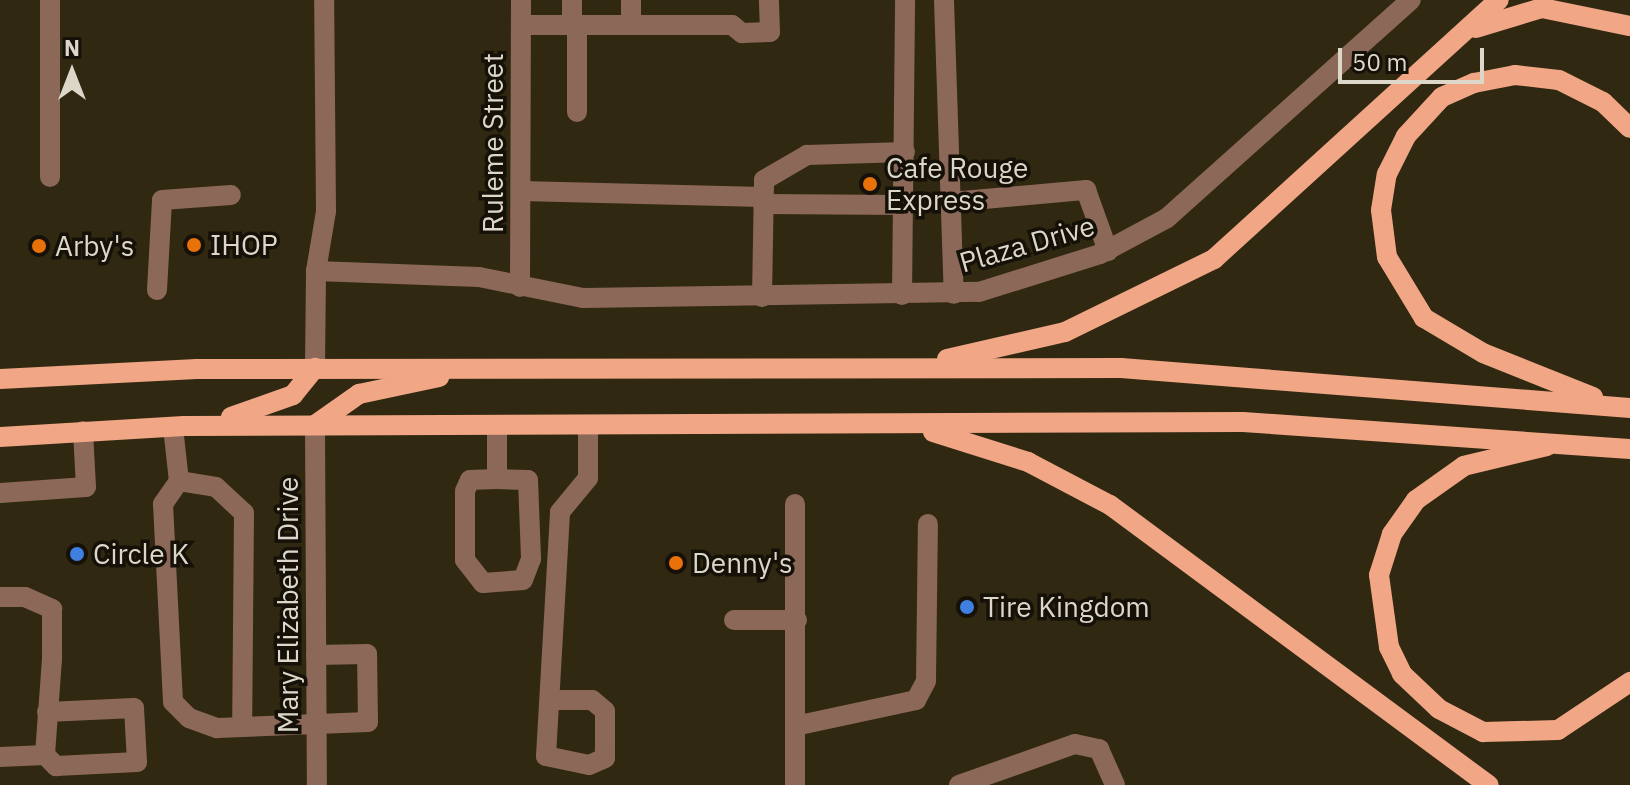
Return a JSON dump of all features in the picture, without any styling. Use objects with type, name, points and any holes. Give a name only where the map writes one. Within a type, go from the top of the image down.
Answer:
[{"type":"main road","points":[[904,367],[1065,332],[1169,286],[1257,224],[1499,0]]},
{"type":"main road","points":[[1461,36],[1542,8],[1630,26]]},
{"type":"main road","points":[[1623,407],[1483,353],[1424,318],[1387,257],[1381,210],[1387,174],[1406,136],[1442,97],[1474,83],[1515,75],[1559,80],[1603,102],[1630,128]]},
{"type":"main road","points":[[0,379],[315,368],[904,367],[1262,374],[1623,407]]},
{"type":"main road","points":[[179,427],[263,410],[293,395],[315,368]]},
{"type":"main road","points":[[315,425],[359,394],[478,369]]},
{"type":"main road","points":[[0,437],[179,427],[315,425],[1328,424],[1630,449]]},
{"type":"main road","points":[[906,425],[1028,462],[1110,505],[1489,785]]},
{"type":"main road","points":[[1567,442],[1464,466],[1416,500],[1384,554],[1378,595],[1383,627],[1411,684],[1473,730],[1524,736],[1558,730],[1630,682]]},
{"type":"street","points":[[50,0],[50,177]]},
{"type":"street","points":[[315,368],[316,271],[326,211],[324,0]]},
{"type":"street","name":"Ruleme Street","points":[[520,287],[521,0]]},
{"type":"street","points":[[572,0],[577,112]]},
{"type":"street","points":[[631,0],[631,25]]},
{"type":"street","points":[[521,25],[631,25],[770,32],[769,0]]},
{"type":"street","points":[[902,295],[905,0]]},
{"type":"street","points":[[944,0],[954,294]]},
{"type":"street","name":"Plaza Drive","points":[[520,287],[583,298],[954,294],[1108,251],[1201,194],[1411,0]]},
{"type":"street","points":[[762,297],[764,180],[807,155],[905,152]]},
{"type":"street","points":[[951,202],[1086,190],[1108,251]]},
{"type":"street","points":[[521,191],[904,205]]},
{"type":"street","points":[[157,290],[162,200],[231,195]]},
{"type":"street","points":[[316,271],[399,269],[520,287]]},
{"type":"street","name":"Mary Elizabeth Drive","points":[[315,425],[317,785]]},
{"type":"street","points":[[497,425],[497,479]]},
{"type":"street","points":[[552,700],[560,512],[588,478],[588,425]]},
{"type":"street","points":[[179,427],[179,481],[163,504],[173,702],[189,718],[217,728],[316,721],[368,722],[367,654],[316,655]]},
{"type":"street","points":[[0,493],[86,487],[83,431]]},
{"type":"street","points":[[497,479],[528,480],[531,559],[523,580],[483,583],[465,560],[465,491],[470,480],[497,479]]},
{"type":"street","points":[[179,481],[216,487],[244,513],[242,726]]},
{"type":"street","points":[[795,504],[795,785]]},
{"type":"street","points":[[795,726],[916,700],[926,681],[928,524]]},
{"type":"street","points":[[0,597],[25,597],[52,609],[45,755]]},
{"type":"street","points":[[734,620],[797,620]]},
{"type":"street","points":[[0,757],[45,755],[56,766],[137,762],[134,708],[47,712]]},
{"type":"street","points":[[959,785],[1075,744],[1099,749],[1115,785]]},
{"type":"place","name":"Cafe Rouge Express","points":[[870,184]]},
{"type":"place","name":"IHOP","points":[[194,245]]},
{"type":"place","name":"Arby's","points":[[39,246]]},
{"type":"place","name":"Circle K","points":[[77,554]]},
{"type":"place","name":"Denny's","points":[[676,563]]},
{"type":"place","name":"Tire Kingdom","points":[[967,607]]}]
